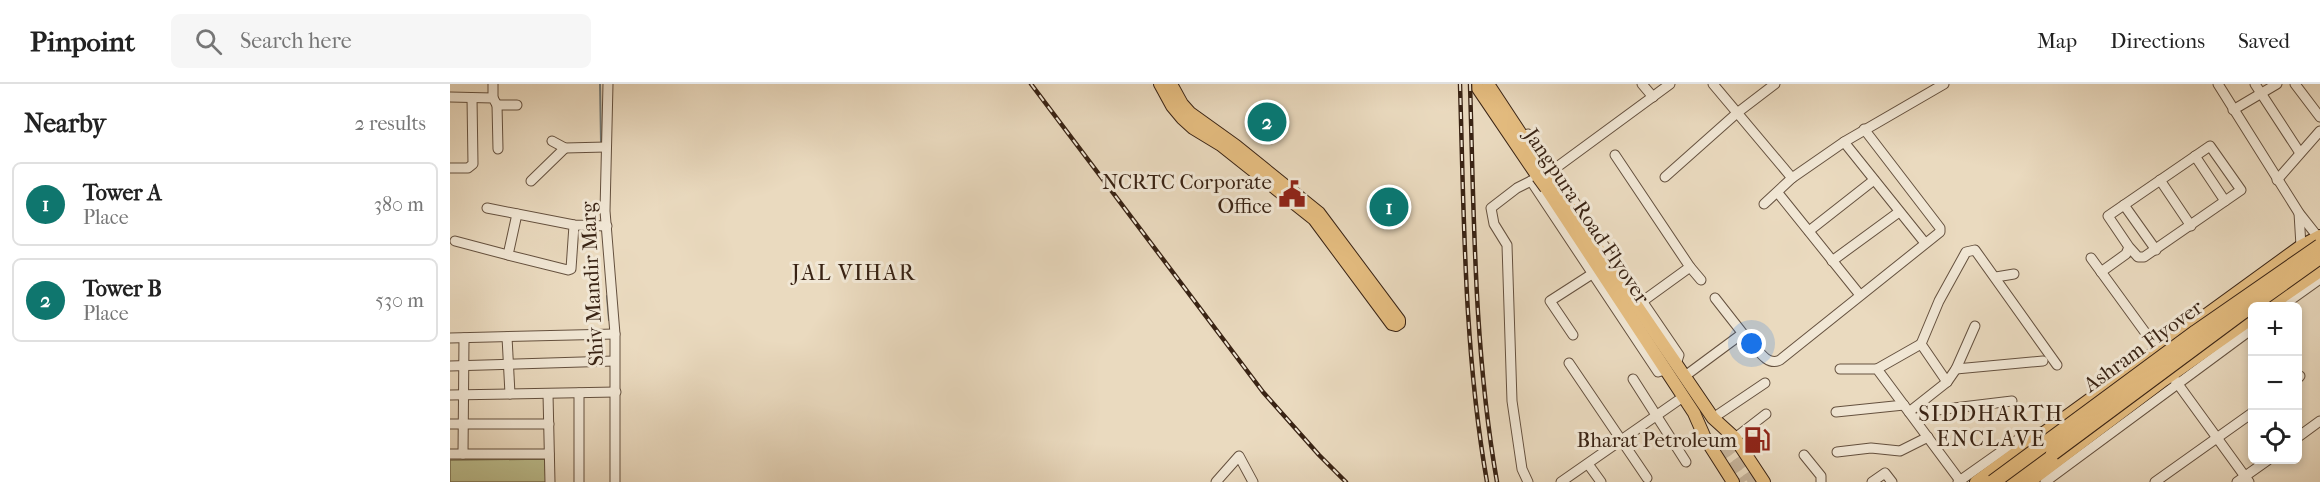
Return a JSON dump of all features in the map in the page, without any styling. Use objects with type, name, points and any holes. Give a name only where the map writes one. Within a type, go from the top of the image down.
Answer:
[{"type":"highway","name":"Ashram Flyover","points":[[1993,482],[2320,239]]},
{"type":"highway","name":"Ashram Flyover","points":[[2014,482],[2320,257]]},
{"type":"main road","points":[[1160,84],[1172,106],[1188,123],[1221,145],[1314,219],[1392,324],[1396,326],[1400,320],[1319,213],[1236,146],[1190,113],[1171,84]]},
{"type":"main road","name":"Jangpura Road Flyover","points":[[1475,84],[1668,363]]},
{"type":"main road","name":"Jangpura Road Flyover","points":[[1488,84],[1668,363]]},
{"type":"main road","points":[[1976,482],[2301,246],[2320,239]]},
{"type":"main road","points":[[2275,302],[2320,271]]},
{"type":"main road","points":[[2201,319],[2217,343]]},
{"type":"main road","points":[[2029,482],[2118,414],[2248,321]]},
{"type":"main road","points":[[1668,363],[1685,376],[1727,443]]},
{"type":"main road","points":[[1668,363],[1683,397],[1695,413],[1764,482]]},
{"type":"main road","points":[[1695,413],[1705,438],[1733,482]]},
{"type":"street","points":[[493,84],[498,149]]},
{"type":"street","name":"Shiv Mandir Marg","points":[[608,84],[607,226],[615,334],[615,482]]},
{"type":"street","points":[[1493,84],[1679,355],[1658,372],[1532,181]]},
{"type":"street","points":[[1642,84],[1653,97]]},
{"type":"street","points":[[1528,482],[1522,469],[1512,401],[1507,245],[1494,224],[1491,208],[1509,194],[1553,170],[1670,84]]},
{"type":"street","points":[[1713,84],[1792,178]]},
{"type":"street","points":[[1665,177],[1737,113],[1774,84]]},
{"type":"street","points":[[1764,204],[1792,178],[1844,142],[1944,84]]},
{"type":"street","points":[[2218,84],[2277,180],[2320,239]]},
{"type":"street","points":[[2254,84],[2300,153]]},
{"type":"street","points":[[2233,110],[2277,84]]},
{"type":"street","points":[[2295,84],[2320,117]]},
{"type":"street","points":[[450,97],[517,105]]},
{"type":"street","points":[[450,168],[468,168],[474,164],[472,98]]},
{"type":"street","points":[[1714,298],[1768,361],[1775,362],[1941,230],[1864,129]]},
{"type":"street","points":[[2277,180],[2320,131]]},
{"type":"street","points":[[552,141],[565,148],[606,147]]},
{"type":"street","points":[[1844,142],[1925,243]]},
{"type":"street","points":[[2210,146],[2241,190],[2156,250],[2141,258],[2129,247],[2108,216],[2160,180],[2210,146]]},
{"type":"street","points":[[531,181],[565,148]]},
{"type":"street","points":[[1615,155],[1701,280]]},
{"type":"street","points":[[2195,156],[2225,201]]},
{"type":"street","points":[[1809,231],[1874,180]]},
{"type":"street","points":[[2160,180],[2191,226]]},
{"type":"street","points":[[1778,193],[1860,295]]},
{"type":"street","points":[[2124,205],[2156,250]]},
{"type":"street","points":[[487,208],[574,225],[607,226]]},
{"type":"street","points":[[1832,261],[1899,212]]},
{"type":"street","points":[[2299,213],[2301,246]]},
{"type":"street","points":[[508,255],[517,214]]},
{"type":"street","points":[[455,242],[568,270],[571,269],[574,225]]},
{"type":"street","points":[[2101,272],[2128,252],[2129,247]]},
{"type":"street","points":[[1839,369],[1877,369],[1920,344],[1938,301],[1966,252],[1975,250],[2057,366]]},
{"type":"street","points":[[2091,258],[2158,350]]},
{"type":"street","points":[[1643,301],[1690,267]]},
{"type":"street","points":[[1573,335],[1550,301],[1592,274]]},
{"type":"street","points":[[1996,277],[2014,274]]},
{"type":"street","points":[[2288,302],[2320,279]]},
{"type":"street","points":[[1909,412],[1947,382],[1956,369],[1975,326]]},
{"type":"street","points":[[2045,482],[2176,382],[2248,332]]},
{"type":"street","points":[[450,338],[615,334]]},
{"type":"street","points":[[1685,376],[1739,336],[1744,335]]},
{"type":"street","points":[[507,337],[510,394]]},
{"type":"street","points":[[463,454],[464,338]]},
{"type":"street","points":[[1920,344],[1947,382]]},
{"type":"street","points":[[450,366],[614,361]]},
{"type":"street","points":[[1956,369],[2043,361]]},
{"type":"street","points":[[1569,363],[1647,478]]},
{"type":"street","points":[[1877,369],[1960,482],[2026,434],[2046,432]]},
{"type":"street","points":[[1633,379],[1686,462]]},
{"type":"street","points":[[2176,382],[2218,439],[2244,480],[2262,464]]},
{"type":"street","points":[[1713,418],[1765,383]]},
{"type":"street","points":[[579,393],[579,482]]},
{"type":"street","points":[[450,395],[616,393]]},
{"type":"street","points":[[548,394],[550,482]]},
{"type":"street","points":[[1561,482],[1683,397]]},
{"type":"street","points":[[1836,412],[1909,412],[2012,401]]},
{"type":"street","points":[[1727,443],[1766,414]]},
{"type":"street","points":[[2155,482],[2248,416]]},
{"type":"street","points":[[2302,434],[2320,421]]},
{"type":"street","points":[[450,424],[549,424]]},
{"type":"street","points":[[1837,452],[1871,448],[1900,451],[1928,437]]},
{"type":"street","points":[[450,454],[549,454]]},
{"type":"street","points":[[1804,455],[1818,472],[1821,482]]},
{"type":"street","points":[[1216,482],[1239,456],[1253,482]]},
{"type":"street","points":[[1588,464],[1601,482]]},
{"type":"street","points":[[1872,482],[1886,473],[1892,482]]},
{"type":"green space","points":[[545,459],[546,482],[450,482],[450,460]]},
{"type":"waterway","points":[[600,84],[601,142]]},
{"type":"waterway","points":[[607,296],[609,320]]},
{"type":"tunnel","points":[[1727,443],[1755,482]]},
{"type":"tunnel","points":[[1720,448],[1744,482]]},
{"type":"railway","points":[[1031,84],[1263,392],[1346,482]]},
{"type":"railway","points":[[1460,84],[1469,334],[1479,433],[1487,482]]},
{"type":"railway","points":[[1470,84],[1479,334],[1489,433],[1497,482]]},
{"type":"place","name":"Tower B","points":[[1267,122]]},
{"type":"place","name":"NCRTC Corporate Office","points":[[1292,194]]},
{"type":"place","name":"Tower A","points":[[1389,207]]},
{"type":"place","name":"Bharat Petroleum","points":[[1757,440]]},
{"type":"district","name":"JAL VIHAR","points":[[854,272]]},
{"type":"district","name":"SIDDHARTH ENCLAVE","points":[[1991,426]]}]
